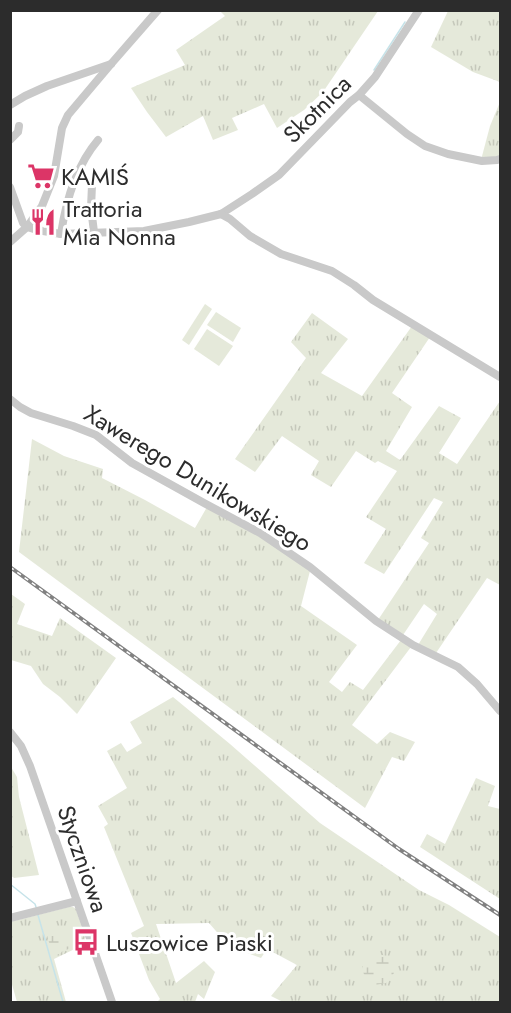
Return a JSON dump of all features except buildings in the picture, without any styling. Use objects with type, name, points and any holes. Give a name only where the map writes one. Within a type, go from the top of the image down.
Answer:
[{"type":"street","points":[[10,242],[24,229],[42,206],[54,176],[65,121],[85,94],[158,10]]},
{"type":"street","name":"Skotnica","points":[[24,229],[61,234],[144,231],[221,213],[279,175],[359,94],[375,77],[419,10]]},
{"type":"street","points":[[10,105],[42,88],[111,64]]},
{"type":"street","points":[[359,94],[425,146],[448,154],[482,161],[501,159]]},
{"type":"street","points":[[10,140],[18,132],[19,126]]},
{"type":"street","points":[[61,234],[76,174],[87,153],[98,140]]},
{"type":"street","points":[[92,185],[94,232]]},
{"type":"street","points":[[10,187],[24,229]]},
{"type":"street","points":[[221,213],[250,236],[281,254],[332,271],[373,300],[501,377]]},
{"type":"street","points":[[10,235],[24,229]]},
{"type":"street","name":"Xawerego Dunikowskiego","points":[[10,399],[31,413],[96,435],[132,463],[260,533],[310,567],[376,621],[413,645],[458,667],[501,711]]},
{"type":"street","name":"Styczniowa","points":[[10,732],[21,747],[30,766],[112,1002]]},
{"type":"street","points":[[10,918],[77,901]]},
{"type":"green space","points":[[220,11],[378,11],[323,92],[304,110],[277,128],[264,104],[232,118],[238,130],[213,140],[203,116],[166,137],[131,88],[185,65],[176,50],[225,16]]},
{"type":"green space","points":[[448,11],[500,11],[500,82],[473,72],[431,47]]},
{"type":"green space","points":[[500,102],[500,158],[481,160],[490,126]]},
{"type":"green space","points":[[205,304],[212,309],[189,345],[182,340]]},
{"type":"green space","points":[[216,312],[241,328],[233,342],[207,325]]},
{"type":"green space","points":[[312,313],[348,339],[321,373],[362,396],[412,326],[430,337],[392,393],[412,407],[386,451],[400,460],[439,406],[461,418],[439,453],[457,464],[500,401],[500,585],[487,578],[436,653],[418,645],[437,614],[424,604],[403,635],[378,620],[429,543],[421,538],[443,502],[434,498],[384,574],[364,563],[386,529],[366,517],[397,471],[378,461],[375,463],[356,451],[331,487],[311,475],[319,461],[282,436],[255,472],[235,459],[306,358],[291,342]]},
{"type":"green space","points":[[207,329],[233,346],[219,366],[194,349]]},
{"type":"green space","points":[[32,439],[64,456],[103,469],[102,478],[195,528],[207,507],[257,534],[310,571],[301,606],[357,645],[329,682],[342,692],[350,682],[363,690],[401,640],[411,647],[352,725],[377,744],[390,732],[415,742],[404,761],[392,757],[365,808],[19,552]]},
{"type":"green space","points":[[11,594],[25,604],[17,624],[52,636],[60,618],[116,658],[77,714],[43,684],[31,666],[11,660]]},
{"type":"green space","points":[[173,697],[320,823],[419,890],[449,905],[500,937],[500,1002],[283,1002],[271,996],[297,965],[267,949],[261,958],[229,946],[209,923],[156,924],[176,983],[204,961],[215,972],[204,999],[198,994],[195,1002],[157,1002],[160,999],[149,980],[131,933],[144,926],[104,827],[108,824],[98,806],[127,788],[107,751],[121,743],[127,752],[142,743],[130,722]]},
{"type":"green space","points":[[11,767],[17,777],[19,797],[39,875],[14,878],[11,875]]},
{"type":"green space","points":[[476,778],[495,786],[488,806],[500,809],[500,899],[420,847],[427,834],[445,844]]},
{"type":"green space","points":[[69,907],[76,909],[85,944],[54,959],[66,1002],[17,1002],[11,981],[10,922]]},
{"type":"green space","points":[[44,924],[55,931],[72,947],[53,957]]},
{"type":"green space","points":[[383,955],[394,973],[386,983],[375,985],[364,974],[363,964],[372,956]]},
{"type":"waterway","points":[[374,70],[405,22]]},
{"type":"waterway","points":[[10,884],[36,907]]},
{"type":"waterway","points":[[38,915],[63,1002]]},
{"type":"railway","points":[[10,567],[399,849],[500,915]]},
{"type":"place","name":"KAMIŚ","points":[[41,176]]},
{"type":"place","name":"Trattoria Mia Nonna","points":[[43,222]]},
{"type":"place","name":"Luszowice Piaski","points":[[86,942]]}]
